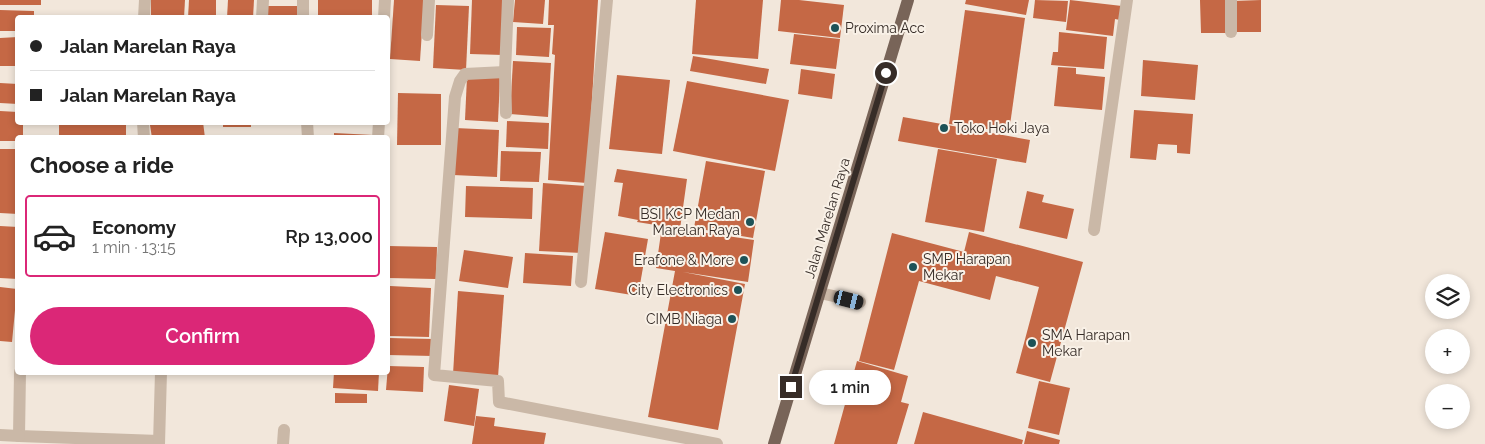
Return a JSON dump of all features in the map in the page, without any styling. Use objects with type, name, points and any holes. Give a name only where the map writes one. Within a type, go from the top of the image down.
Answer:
[{"type":"main road","name":"Jalan Marelan Raya","points":[[774,444],[908,0]]},
{"type":"street","points":[[144,0],[144,15]]},
{"type":"street","points":[[262,15],[263,0]]},
{"type":"street","points":[[303,0],[303,15]]},
{"type":"street","points":[[384,15],[385,0]]},
{"type":"street","points":[[427,36],[429,0]]},
{"type":"street","points":[[506,113],[505,72],[508,0]]},
{"type":"street","points":[[581,282],[607,0]]},
{"type":"street","points":[[1094,230],[1127,0]]},
{"type":"street","points":[[1231,0],[1231,32]]},
{"type":"street","points":[[505,72],[465,74],[460,81],[455,97],[434,375],[498,381],[499,402],[717,444]]},
{"type":"street","points":[[820,293],[860,302]]},
{"type":"street","points":[[20,375],[20,436]]},
{"type":"street","points":[[0,435],[159,442],[161,375]]},
{"type":"street","points":[[283,444],[284,430]]},
{"type":"building","points":[[0,0],[41,0],[41,5],[0,5]]},
{"type":"building","points":[[151,0],[185,0],[184,15],[151,15]]},
{"type":"building","points":[[189,0],[216,0],[216,15],[188,15]]},
{"type":"building","points":[[228,0],[254,0],[253,15],[227,15]]},
{"type":"building","points":[[318,0],[372,0],[372,15],[318,15]]},
{"type":"building","points":[[394,0],[424,0],[420,61],[390,59]]},
{"type":"building","points":[[472,0],[504,0],[503,55],[470,54]]},
{"type":"building","points":[[515,0],[545,0],[543,24],[513,22]]},
{"type":"building","points":[[549,0],[598,0],[587,183],[548,180],[555,55],[552,54],[554,25],[548,25]]},
{"type":"building","points":[[696,0],[763,0],[758,59],[692,54]]},
{"type":"building","points":[[781,0],[844,5],[840,38],[778,31]]},
{"type":"building","points":[[966,0],[1029,0],[1026,15],[965,4]]},
{"type":"building","points":[[1035,0],[1068,1],[1066,22],[1033,18]]},
{"type":"building","points":[[1070,0],[1122,6],[1120,20],[1115,19],[1113,36],[1066,30]]},
{"type":"building","points":[[1200,0],[1226,0],[1227,33],[1201,33]]},
{"type":"building","points":[[1261,0],[1261,32],[1233,32],[1233,1]]},
{"type":"building","points":[[436,5],[469,6],[466,70],[433,68]]},
{"type":"building","points":[[267,6],[302,6],[301,15],[267,15]]},
{"type":"building","points":[[0,10],[34,11],[34,15],[15,15],[15,31],[0,31]]},
{"type":"building","points":[[965,10],[1025,18],[1009,132],[949,124]]},
{"type":"building","points":[[517,27],[551,28],[549,57],[516,55]]},
{"type":"building","points":[[1059,32],[1107,37],[1104,69],[1051,65],[1053,52],[1058,52]]},
{"type":"building","points":[[794,34],[840,39],[836,69],[790,64]]},
{"type":"building","points":[[15,37],[15,66],[0,66],[0,38]]},
{"type":"building","points":[[693,56],[769,69],[766,84],[690,71]]},
{"type":"building","points":[[1143,60],[1198,65],[1195,100],[1141,96]]},
{"type":"building","points":[[513,61],[551,63],[548,117],[510,114]]},
{"type":"building","points":[[1058,67],[1076,68],[1076,74],[1105,77],[1102,110],[1054,106]]},
{"type":"building","points":[[801,69],[835,74],[832,99],[798,94]]},
{"type":"building","points":[[617,75],[670,80],[662,154],[609,149]]},
{"type":"building","points":[[467,77],[500,78],[498,122],[465,120]]},
{"type":"building","points":[[687,81],[789,100],[775,171],[673,151]]},
{"type":"building","points":[[0,83],[15,84],[15,104],[0,103]]},
{"type":"building","points":[[398,93],[441,94],[441,145],[397,145]]},
{"type":"building","points":[[1134,110],[1193,114],[1190,154],[1177,153],[1177,145],[1158,144],[1156,160],[1130,158]]},
{"type":"building","points":[[0,111],[15,112],[15,125],[23,125],[23,135],[15,135],[15,141],[0,141]]},
{"type":"building","points":[[903,117],[1030,140],[1026,163],[898,141]]},
{"type":"building","points":[[507,121],[549,123],[548,149],[506,147]]},
{"type":"building","points":[[59,125],[126,125],[126,135],[59,135]]},
{"type":"building","points":[[150,125],[203,125],[205,135],[152,135]]},
{"type":"building","points":[[223,125],[251,125],[251,127],[223,127]]},
{"type":"building","points":[[455,128],[499,130],[497,177],[453,175]]},
{"type":"building","points":[[334,133],[373,135],[334,135]]},
{"type":"building","points":[[0,149],[15,149],[15,214],[0,213]]},
{"type":"building","points":[[938,149],[997,159],[984,232],[925,222]]},
{"type":"building","points":[[501,151],[541,152],[539,182],[500,181]]},
{"type":"building","points":[[706,161],[765,171],[753,238],[694,228]]},
{"type":"building","points":[[617,169],[687,179],[680,229],[754,240],[748,282],[683,272],[745,284],[718,430],[648,417],[675,271],[656,268],[662,226],[637,222],[638,220],[618,216],[623,183],[614,182]]},
{"type":"building","points":[[543,183],[586,186],[582,253],[539,251]]},
{"type":"building","points":[[466,186],[533,188],[532,219],[465,217]]},
{"type":"building","points":[[1027,191],[1044,195],[1042,202],[1074,209],[1067,239],[1019,228]]},
{"type":"building","points":[[0,226],[15,227],[15,279],[0,278]]},
{"type":"building","points":[[605,232],[648,239],[638,296],[595,289]]},
{"type":"building","points":[[969,232],[1083,262],[1050,382],[1016,373],[1039,287],[996,276],[990,300],[919,281],[894,370],[859,361],[892,233],[964,252]]},
{"type":"building","points":[[390,246],[437,247],[436,279],[390,278]]},
{"type":"building","points":[[464,250],[513,257],[508,288],[459,281]]},
{"type":"building","points":[[525,253],[573,256],[571,286],[523,283]]},
{"type":"building","points":[[390,286],[431,288],[429,337],[390,336]]},
{"type":"building","points":[[0,287],[15,289],[12,342],[0,341]]},
{"type":"building","points":[[458,291],[504,295],[498,377],[453,374]]},
{"type":"building","points":[[390,338],[433,339],[433,356],[390,355]]},
{"type":"building","points":[[857,361],[908,376],[901,402],[909,404],[897,444],[834,444]]},
{"type":"building","points":[[390,366],[424,367],[423,392],[386,390]]},
{"type":"building","points":[[334,375],[379,375],[378,391],[333,388]]},
{"type":"building","points":[[1039,381],[1070,388],[1059,435],[1028,428]]},
{"type":"building","points":[[449,385],[479,389],[474,426],[444,421]]},
{"type":"building","points":[[335,393],[367,394],[367,403],[335,403]]},
{"type":"building","points":[[923,412],[1023,440],[1022,444],[914,444]]},
{"type":"building","points":[[476,416],[495,418],[494,426],[546,433],[544,444],[472,444]]},
{"type":"building","points":[[1027,431],[1060,440],[1059,444],[1024,444]]},
{"type":"place","name":"Proxima Acc","points":[[835,28]]},
{"type":"place","name":"Toko Hoki Jaya","points":[[944,128]]},
{"type":"place","name":"BSI KCP Medan Marelan Raya","points":[[750,222]]},
{"type":"place","name":"Erafone & More","points":[[744,260]]},
{"type":"place","name":"SMP Harapan Mekar","points":[[913,267]]},
{"type":"place","name":"City Electronics","points":[[738,290]]},
{"type":"place","name":"CIMB Niaga","points":[[732,319]]},
{"type":"place","name":"SMA Harapan Mekar","points":[[1032,343]]},
{"type":"route","points":[[791,387],[886,73]]}]
